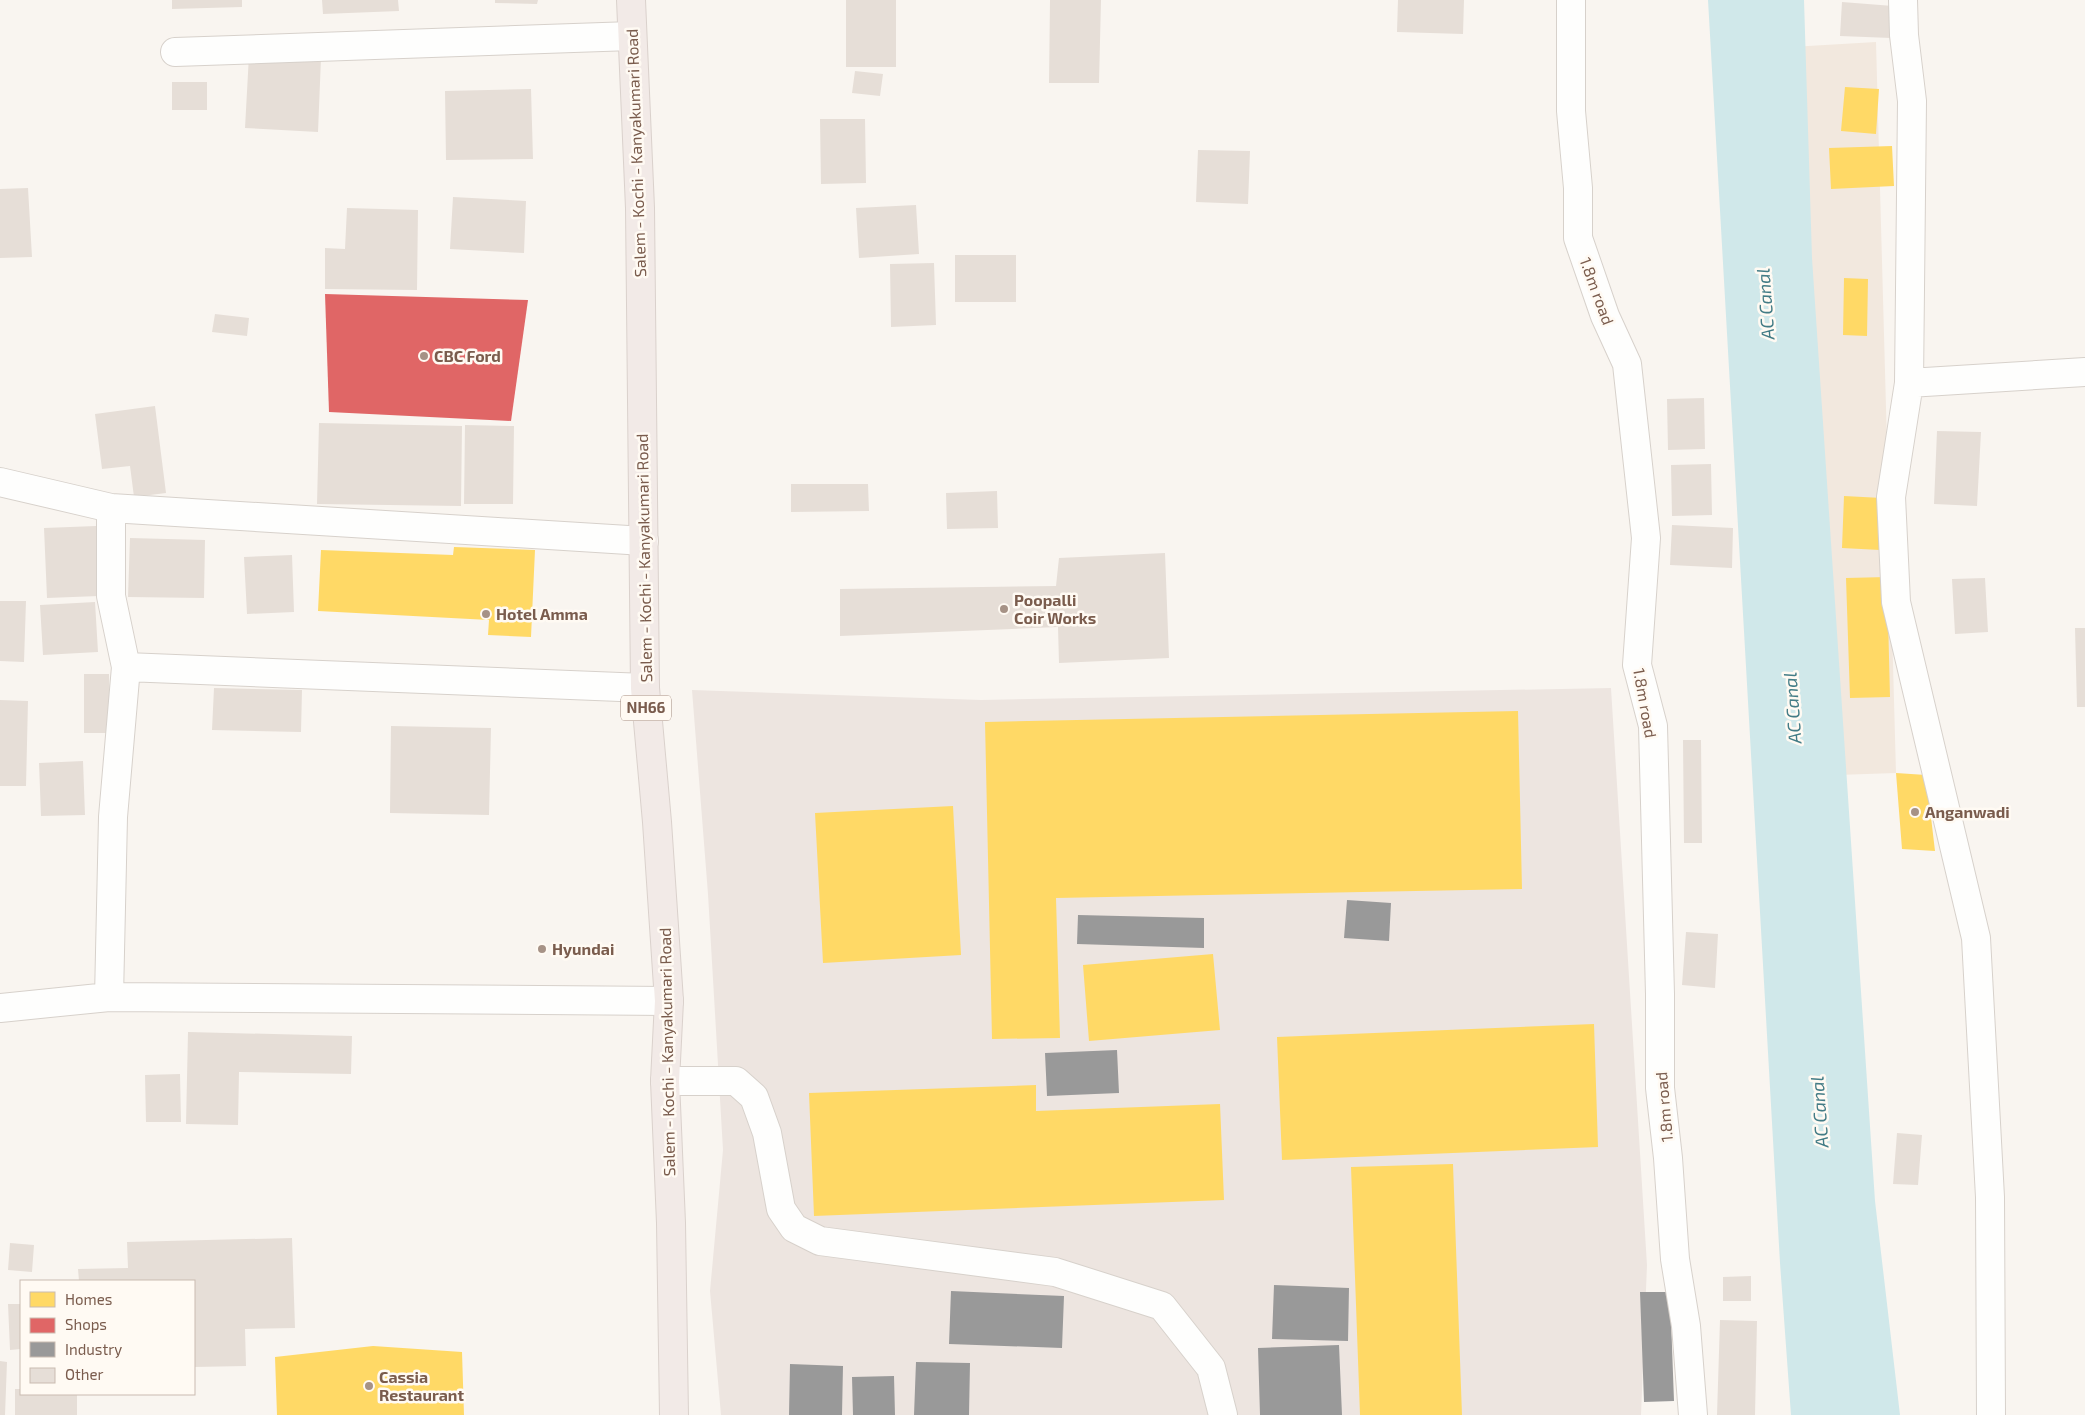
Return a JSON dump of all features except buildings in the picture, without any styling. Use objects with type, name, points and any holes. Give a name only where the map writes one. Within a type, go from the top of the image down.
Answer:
[{"type":"highway","name":"Salem - Kochi - Kanyakumari Road","points":[[631,0],[640,208],[644,688],[657,822],[668,1001],[665,1081],[671,1223],[674,1415]]},
{"type":"street","name":"1.8m road","points":[[1571,0],[1571,111],[1578,188],[1578,238],[1604,316],[1627,364],[1646,538],[1638,665],[1653,726],[1660,994],[1660,1088],[1668,1158],[1675,1259],[1686,1326],[1692,1415]]},
{"type":"street","points":[[1903,0],[1904,35],[1912,101],[1908,383],[1891,497],[1896,602],[1976,938],[1990,1197],[1991,1415]]},
{"type":"street","points":[[175,52],[632,36]]},
{"type":"street","points":[[1908,383],[2085,372]]},
{"type":"street","points":[[0,482],[111,508],[644,541]]},
{"type":"street","points":[[109,996],[113,817],[126,668],[111,596],[111,508]]},
{"type":"street","points":[[126,668],[644,688]]},
{"type":"street","points":[[0,1008],[109,996],[668,1001]]},
{"type":"street","points":[[665,1081],[736,1081],[754,1098],[767,1133],[781,1210],[794,1228],[820,1240],[1055,1272],[1162,1306],[1211,1368],[1223,1415]]},
{"type":"shaded area","points":[[1876,42],[1896,773],[1808,776],[1791,47]]},
{"type":"shaded area","points":[[1611,688],[1647,1265],[1641,1415],[721,1415],[710,1291],[723,1150],[708,894],[692,690],[981,700]]},
{"type":"water","name":"AC Canal","points":[[1708,0],[1804,0],[1812,258],[1875,1201],[1900,1415],[1791,1415],[1780,1263]]},
{"type":"place","name":"CBC Ford","points":[[424,356]]},
{"type":"place","name":"Poopalli Coir Works","points":[[1004,609]]},
{"type":"place","name":"Hotel Amma","points":[[486,614]]},
{"type":"place","name":"Anganwadi","points":[[1915,812]]},
{"type":"place","name":"Hyundai","points":[[542,949]]},
{"type":"place","name":"Cassia Restaurant","points":[[369,1386]]}]
